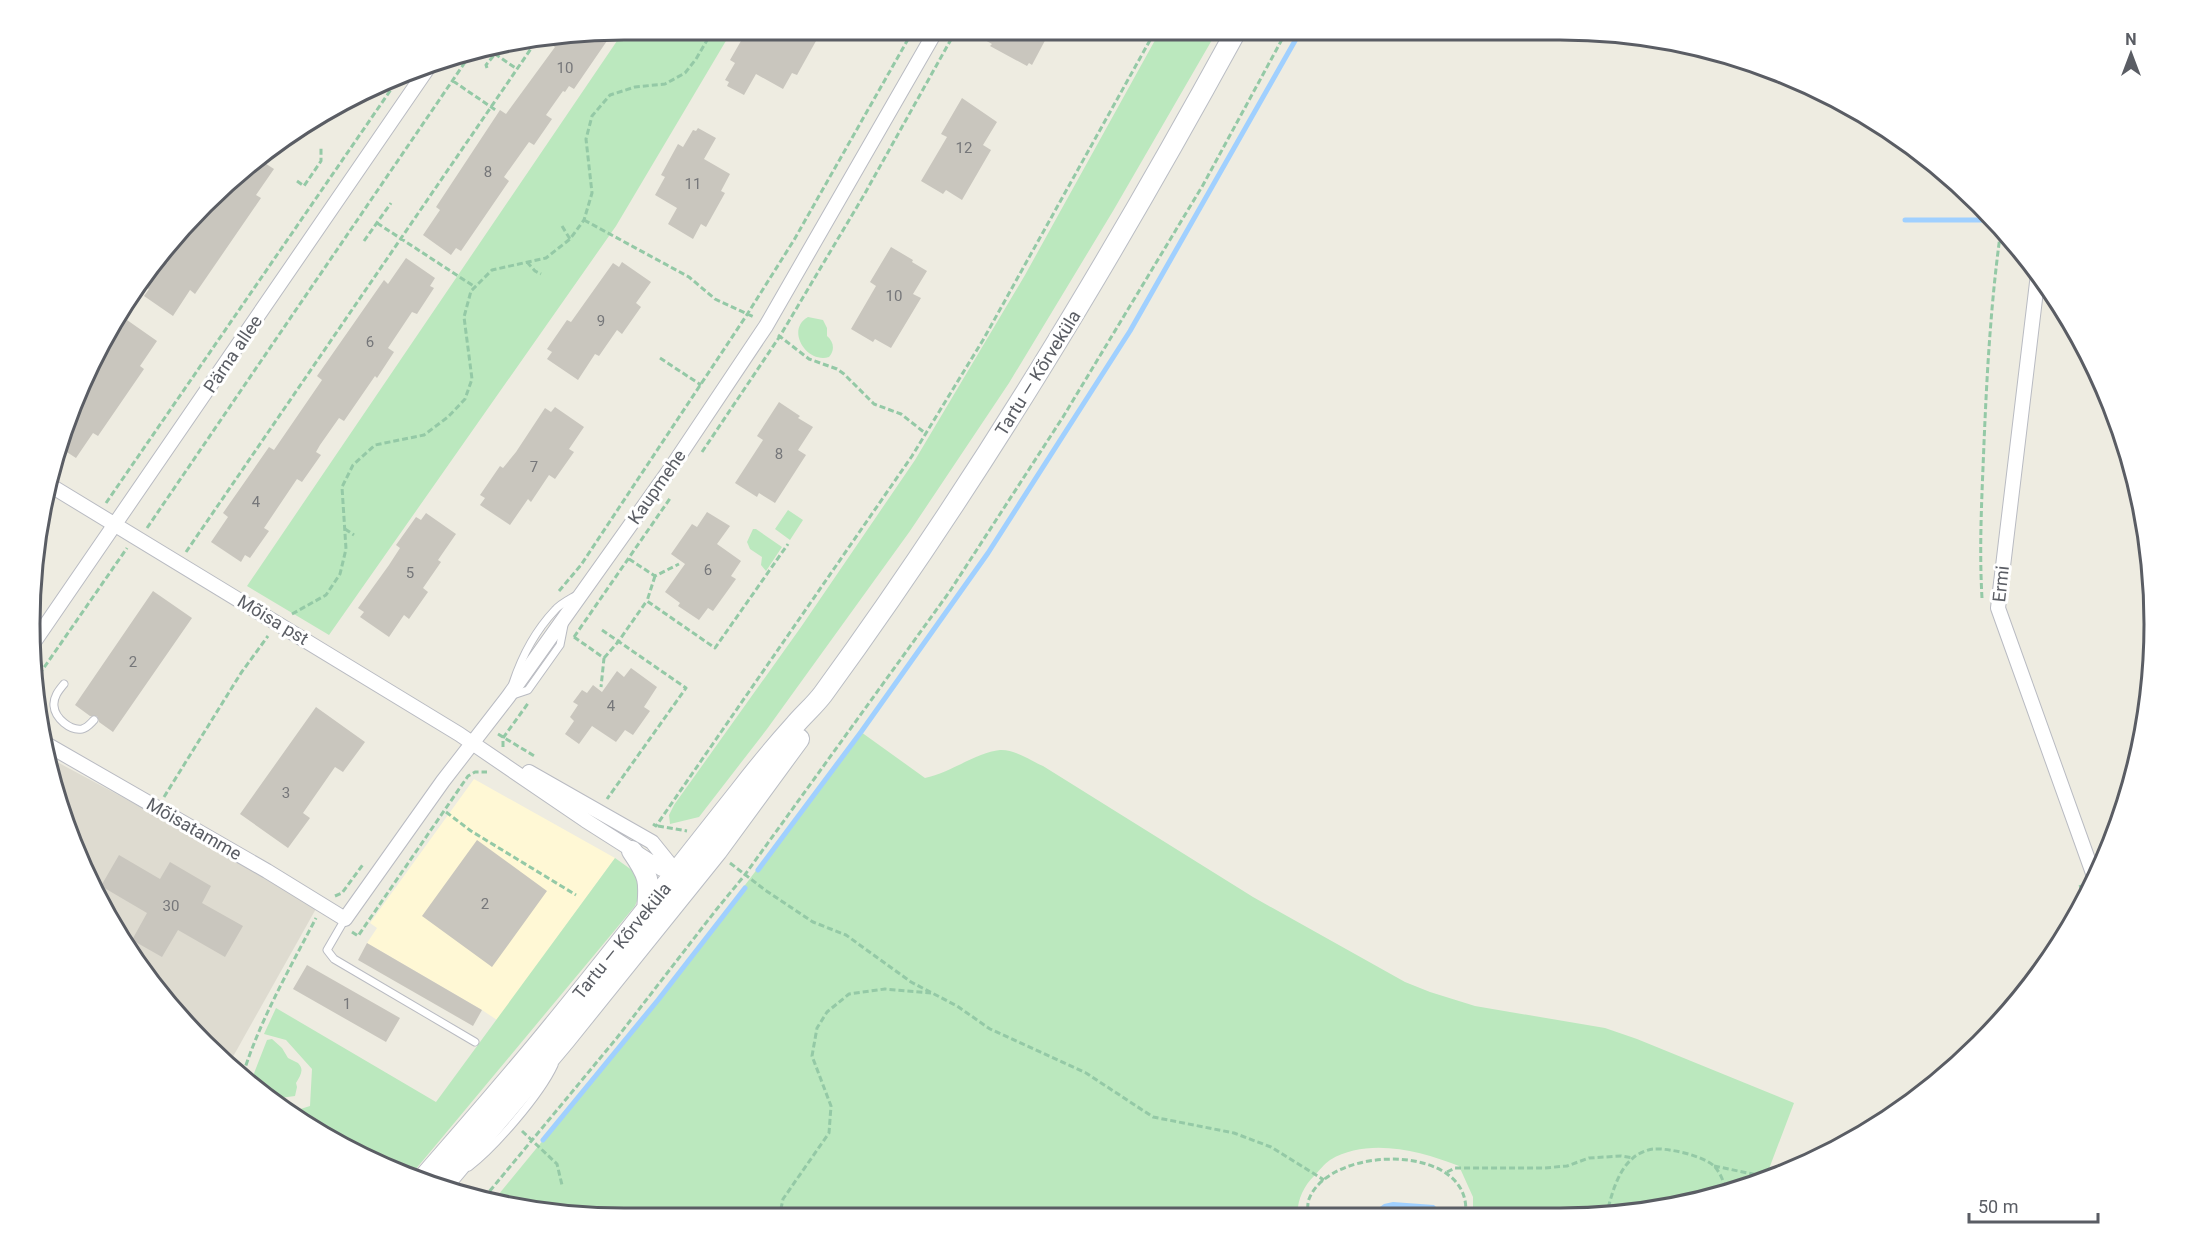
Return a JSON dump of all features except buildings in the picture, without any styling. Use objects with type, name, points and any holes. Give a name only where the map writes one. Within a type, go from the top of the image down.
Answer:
[{"type":"main road","name":"Tartu — Kõrveküla","points":[[447,1181],[565,1040],[684,878],[749,780],[819,699],[875,620],[1034,381],[1158,172],[1231,40]]},
{"type":"main road","points":[[632,851],[647,873],[649,889],[647,910]]},
{"type":"main road","name":"Tartu — Kõrveküla","points":[[428,1174],[647,910],[684,878]]},
{"type":"street","name":"Kaupmehe","points":[[343,922],[430,799],[508,698],[671,468],[766,326],[931,40]]},
{"type":"street","name":"Pärna allee","points":[[40,633],[422,77]]},
{"type":"street","name":"Ermi","points":[[2036,287],[1998,608],[2091,868]]},
{"type":"street","name":"Mõisa pst","points":[[57,489],[115,523],[141,532],[277,623],[497,758],[632,851],[662,869],[684,878]]},
{"type":"street","name":"Mõisatamme","points":[[54,748],[267,870],[343,922]]},
{"type":"street","name":"Mõisa pst","points":[[497,758],[539,777],[652,842],[684,878]]},
{"type":"lane","points":[[508,698],[522,657],[529,647],[556,609],[584,590]]},
{"type":"lane","points":[[64,684],[55,698],[54,706],[57,715],[71,728],[78,729],[85,728],[94,720]]},
{"type":"lane","points":[[343,922],[327,950],[333,959],[475,1042]]},
{"type":"lane","points":[[450,1182],[482,1156],[512,1123],[546,1081],[565,1040]]},
{"type":"path","points":[[156,808],[241,674],[277,623],[326,595],[339,574],[346,549],[342,487],[353,465],[375,445],[424,435],[448,417],[465,399],[472,378],[464,317],[471,291],[492,270],[546,258],[570,240],[584,220],[592,193],[586,139],[592,116],[610,95],[635,87],[666,84],[685,73],[707,40]]},
{"type":"path","points":[[557,594],[581,565],[701,385],[795,237],[908,40]]},
{"type":"path","points":[[864,195],[951,40]]},
{"type":"path","points":[[648,822],[656,826],[912,456],[983,340],[1150,40]]},
{"type":"path","points":[[489,1192],[616,1039],[744,876],[951,591],[1057,426],[1203,185],[1282,40]]},
{"type":"path","points":[[185,554],[531,48]]},
{"type":"path","points":[[497,55],[517,69]]},
{"type":"path","points":[[487,68],[486,65],[494,56]]},
{"type":"path","points":[[43,670],[141,532],[465,62]]},
{"type":"path","points":[[453,81],[497,111]]},
{"type":"path","points":[[105,505],[390,90]]},
{"type":"path","points":[[297,181],[304,186],[321,161],[321,146]]},
{"type":"path","points":[[364,241],[391,203]]},
{"type":"path","points":[[377,223],[475,287]]},
{"type":"path","points":[[562,226],[570,240]]},
{"type":"path","points":[[527,262],[542,274]]},
{"type":"path","points":[[660,358],[701,385]]},
{"type":"path","points":[[345,529],[354,535]]},
{"type":"path","points":[[647,601],[716,648],[788,544]]},
{"type":"path","points":[[629,559],[655,576]]},
{"type":"path","points":[[601,687],[604,658],[647,601],[655,576],[679,564]]},
{"type":"path","points":[[602,630],[686,688],[606,800],[615,805]]},
{"type":"path","points":[[574,637],[604,658]]},
{"type":"path","points":[[486,727],[544,762]]},
{"type":"path","points":[[343,922],[358,936],[468,776],[474,772],[488,772],[497,758]]},
{"type":"path","points":[[430,799],[471,831],[576,895]]},
{"type":"path","points":[[744,876],[813,922],[846,935],[911,981],[957,1006],[990,1029],[1086,1073],[1153,1117],[1234,1132],[1271,1147],[1324,1180]]},
{"type":"path","points":[[781,1208],[783,1199],[829,1133],[831,1106],[812,1056],[817,1028],[827,1012],[849,993],[885,989],[933,993]]},
{"type":"path","points":[[512,1123],[557,1164],[562,1185]]},
{"type":"path","points":[[1609,1206],[1619,1176],[1633,1158],[1652,1149],[1672,1150],[1697,1157],[1714,1166],[1756,1175]]},
{"type":"path","points":[[1447,1172],[1455,1168],[1544,1168],[1567,1166],[1589,1158],[1621,1156],[1633,1158]]},
{"type":"path","points":[[1309,1208],[1309,1199],[1324,1180],[1342,1168],[1396,1159],[1424,1163],[1447,1172],[1457,1182],[1464,1197],[1465,1208]]},
{"type":"path","points":[[1714,1166],[1725,1185]]},
{"type":"shaded area","points":[[57,762],[178,827],[317,907],[233,1058],[185,1010],[139,949],[119,916],[85,848],[71,812]]},
{"type":"shaded area","points":[[474,779],[615,858],[497,1020],[367,943],[377,928],[370,923]]},
{"type":"green space","points":[[617,40],[726,40],[616,226],[329,635],[247,586]]},
{"type":"green space","points":[[1155,40],[1212,40],[1113,211],[1009,383],[910,531],[767,729],[699,817],[670,824],[669,815],[674,805],[801,627],[915,460],[1025,275]]},
{"type":"green space","points":[[808,317],[823,320],[827,328],[827,336],[833,346],[829,357],[813,356],[802,344],[798,330],[801,323]]},
{"type":"green space","points":[[788,510],[803,520],[790,540],[775,529]]},
{"type":"green space","points":[[753,529],[782,547],[766,571],[761,565],[762,557],[750,549],[747,542]]},
{"type":"green space","points":[[861,732],[925,778],[991,752],[1005,750],[1017,753],[1043,766],[1253,897],[1405,982],[1475,1006],[1605,1028],[1794,1103],[1769,1170],[1712,1189],[1637,1204],[1599,1207],[1473,1208],[1473,1197],[1459,1166],[1411,1151],[1378,1148],[1345,1153],[1326,1163],[1310,1180],[1299,1201],[1298,1208],[624,1208],[548,1204],[499,1194],[658,1000]]},
{"type":"green space","points":[[615,858],[636,873],[641,891],[635,906],[415,1170],[366,1148],[299,1109],[310,1106],[312,1069],[286,1040],[264,1034],[276,1008],[436,1102]]},
{"type":"green space","points":[[272,1039],[282,1048],[288,1058],[300,1066],[301,1071],[296,1083],[295,1096],[283,1098],[253,1075],[267,1040]]},
{"type":"water","points":[[1393,1202],[1434,1205],[1437,1208],[1379,1208]]},
{"type":"waterway","points":[[758,870],[861,732],[988,553],[1130,331],[1295,40]]},
{"type":"waterway","points":[[1905,220],[1981,220]]},
{"type":"waterway","points":[[543,1140],[658,1000],[745,888]]}]
